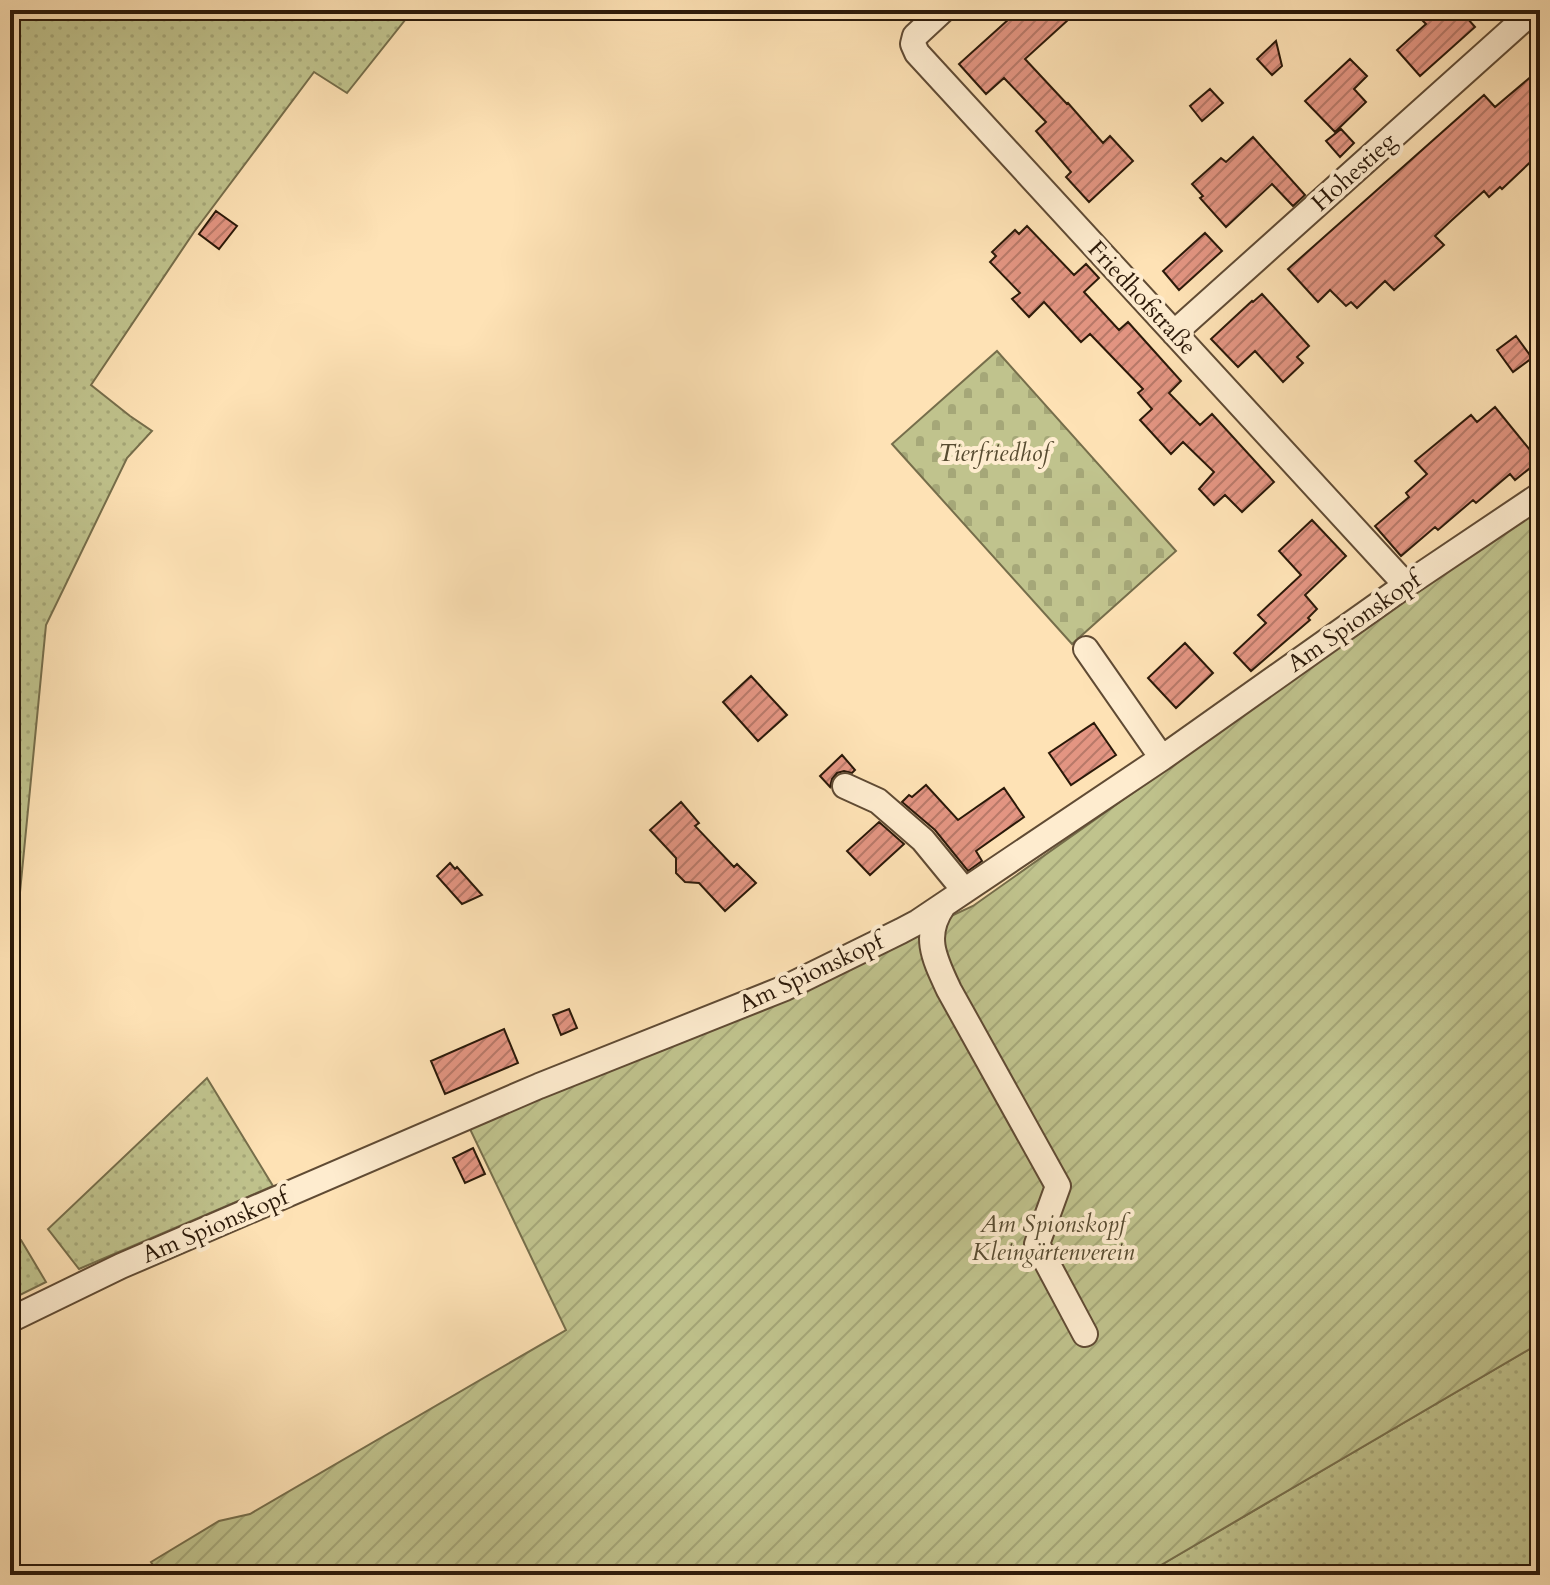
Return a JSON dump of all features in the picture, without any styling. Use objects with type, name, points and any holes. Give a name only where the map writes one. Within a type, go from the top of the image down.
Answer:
[{"type":"street","name":"Friedhofstraße","points":[[943,10],[915,36],[913,44],[917,53],[1406,585]]},
{"type":"street","name":"Hohestieg","points":[[1174,333],[1534,10]]},
{"type":"street","name":"Am Spionskopf","points":[[10,1320],[121,1266],[539,1086],[785,988],[901,931],[1162,758],[1406,585],[1540,495]]},
{"type":"street","points":[[1086,649],[1162,758]]},
{"type":"street","points":[[845,786],[878,801],[923,840],[956,896],[938,913],[932,930],[934,958],[1058,1186],[1037,1244],[1085,1334]]},
{"type":"green space","points":[[10,10],[413,10],[347,93],[314,72],[194,232],[91,385],[152,431],[127,458],[46,625],[17,923],[10,939]]},
{"type":"green space","name":"Tierfriedhof","points":[[997,351],[1176,551],[1072,644],[892,444]]},
{"type":"green space","name":"Am Spionskopf Kleingärtenverein","points":[[1540,508],[1540,1343],[1144,1575],[159,1575],[151,1562],[219,1521],[250,1514],[566,1330],[469,1127],[973,906]]},
{"type":"green space","points":[[207,1078],[273,1186],[79,1269],[48,1229]]},
{"type":"green space","points":[[10,1235],[21,1240],[46,1282],[10,1300]]},
{"type":"green space","points":[[1540,1343],[1540,1559],[1525,1575],[1144,1575]]},
{"type":"building","points":[[1019,10],[1079,10],[1025,59],[1103,143],[1110,136],[1133,161],[1089,202],[1066,177],[1071,172],[1036,131],[1046,122],[1004,78],[986,94],[959,64]]},
{"type":"building","points":[[1412,10],[1460,10],[1475,27],[1420,76],[1397,50],[1426,24]]},
{"type":"building","points":[[1276,41],[1282,66],[1272,75],[1257,59]]},
{"type":"building","points":[[1350,59],[1367,76],[1354,89],[1366,102],[1335,132],[1305,101]]},
{"type":"building","points":[[1540,69],[1540,153],[1502,189],[1500,187],[1489,197],[1484,191],[1452,220],[1435,236],[1444,245],[1394,290],[1385,281],[1357,308],[1351,302],[1346,306],[1330,290],[1318,302],[1288,269],[1484,95],[1495,107]]},
{"type":"building","points":[[1210,89],[1223,103],[1202,121],[1190,106]]},
{"type":"building","points":[[1341,129],[1354,143],[1340,157],[1326,141]]},
{"type":"building","points":[[1253,137],[1305,195],[1293,206],[1272,184],[1226,227],[1200,198],[1203,196],[1192,184],[1221,158],[1226,162]]},
{"type":"building","points":[[216,211],[237,226],[219,249],[199,234]]},
{"type":"building","points":[[1027,226],[1074,275],[1086,264],[1099,278],[1084,292],[1119,330],[1128,322],[1181,381],[1169,393],[1200,425],[1212,414],[1274,482],[1242,512],[1225,495],[1214,505],[1199,489],[1214,472],[1183,442],[1171,454],[1140,420],[1152,409],[1138,393],[1143,389],[1090,334],[1081,342],[1044,302],[1029,317],[1012,299],[1020,293],[990,262],[996,256],[992,252],[1015,230],[1019,234]]},
{"type":"building","points":[[1205,233],[1222,251],[1179,290],[1163,271]]},
{"type":"building","points":[[1262,294],[1309,346],[1297,357],[1303,363],[1283,382],[1255,351],[1238,367],[1211,339]]},
{"type":"building","points":[[1516,336],[1532,358],[1513,372],[1497,350]]},
{"type":"building","points":[[1495,407],[1539,461],[1515,480],[1510,474],[1438,530],[1435,527],[1401,556],[1375,526],[1409,497],[1406,493],[1427,474],[1415,461],[1471,415],[1477,422]]},
{"type":"building","points":[[1312,520],[1346,556],[1305,595],[1317,609],[1308,618],[1310,620],[1251,671],[1234,653],[1266,623],[1258,615],[1301,575],[1279,551]]},
{"type":"building","points":[[1185,643],[1213,673],[1176,708],[1148,678]]},
{"type":"building","points":[[751,676],[787,715],[758,741],[723,702]]},
{"type":"building","points":[[1094,723],[1116,755],[1071,785],[1049,753]]},
{"type":"building","points":[[842,755],[855,770],[852,773],[837,773],[830,787],[820,776]]},
{"type":"building","points":[[926,785],[958,820],[1004,788],[1024,817],[976,851],[982,861],[968,871],[935,830],[902,802]]},
{"type":"building","points":[[681,802],[699,823],[695,826],[734,867],[737,864],[756,883],[725,911],[699,883],[685,882],[676,873],[676,858],[650,830]]},
{"type":"building","points":[[879,822],[904,844],[870,875],[847,851]]},
{"type":"building","points":[[450,863],[482,895],[462,904],[437,876]]},
{"type":"building","points":[[569,1009],[577,1028],[561,1035],[553,1015]]},
{"type":"building","points":[[504,1029],[518,1063],[445,1094],[431,1061]]},
{"type":"building","points":[[473,1148],[485,1174],[465,1183],[453,1158]]}]
